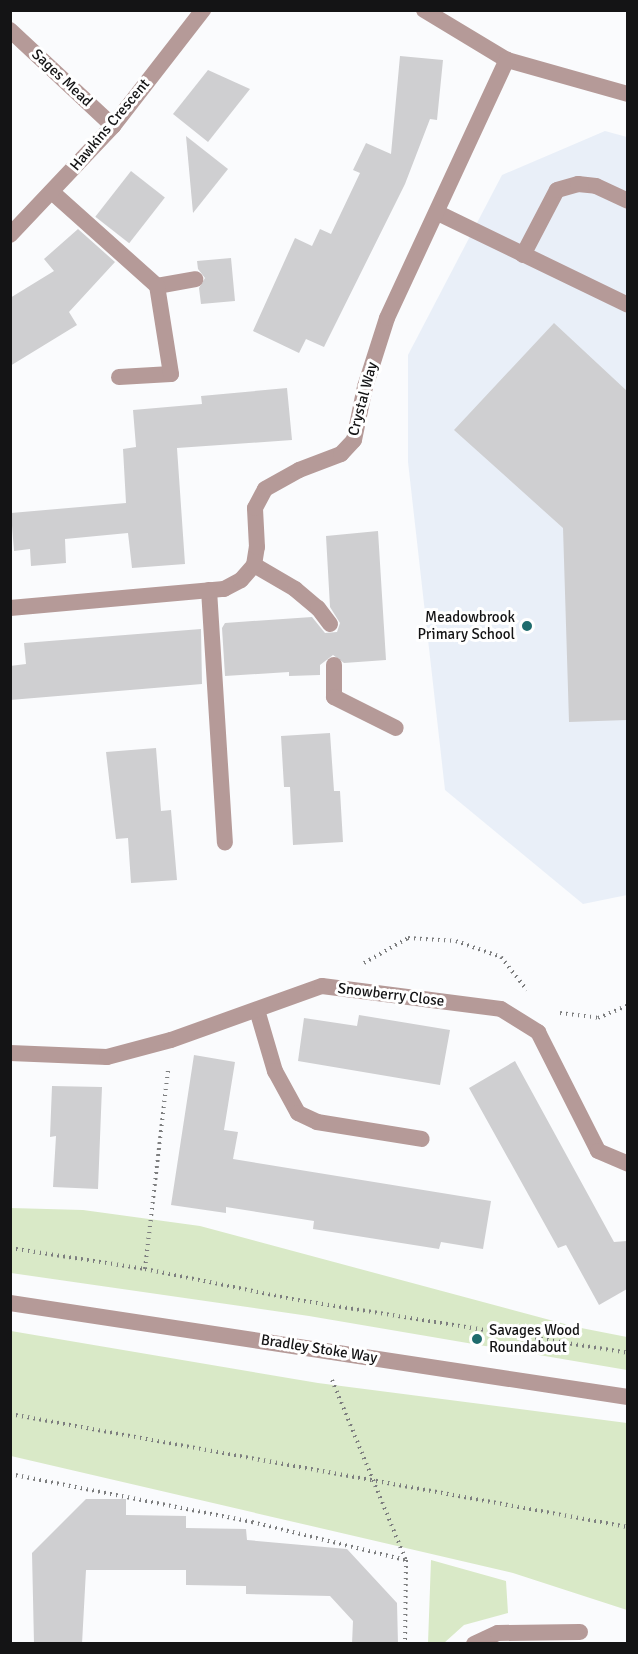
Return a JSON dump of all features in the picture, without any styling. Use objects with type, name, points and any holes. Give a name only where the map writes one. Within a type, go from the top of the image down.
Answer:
[{"type":"street","name":"Hawkins Crescent","points":[[10,235],[113,126],[202,10]]},
{"type":"street","points":[[424,10],[507,60],[627,94]]},
{"type":"street","name":"Sages Mead","points":[[10,30],[113,126]]},
{"type":"street","name":"Crystal Way","points":[[254,565],[257,547],[255,508],[265,489],[299,470],[341,454],[354,440],[365,387],[387,318],[438,213],[507,60]]},
{"type":"street","points":[[523,255],[557,190],[578,184],[596,186],[627,201]]},
{"type":"street","points":[[52,192],[157,286],[171,374],[119,377]]},
{"type":"street","points":[[438,213],[627,305]]},
{"type":"street","points":[[157,286],[195,279]]},
{"type":"street","points":[[10,608],[224,589],[241,580],[254,565],[295,589],[318,608],[330,624]]},
{"type":"street","points":[[209,590],[225,842]]},
{"type":"street","points":[[334,665],[334,697],[396,728]]},
{"type":"street","name":"Snowberry Close","points":[[10,1053],[107,1057],[171,1040],[322,986],[501,1009],[538,1032],[598,1151],[627,1164]]},
{"type":"street","points":[[257,1010],[275,1071],[298,1113],[317,1122],[422,1139]]},
{"type":"street","name":"Bradley Stoke Way","points":[[10,1303],[627,1397]]},
{"type":"street","points":[[474,1644],[498,1633],[580,1632]]},
{"type":"path","points":[[322,986],[408,938],[456,941],[501,957],[536,997]]},
{"type":"path","points":[[554,1009],[563,1015],[598,1018],[627,1005]]},
{"type":"path","points":[[145,1269],[171,1040]]},
{"type":"path","points":[[10,1248],[145,1269],[298,1300],[627,1353]]},
{"type":"path","points":[[321,1378],[332,1379],[406,1560],[405,1644]]},
{"type":"path","points":[[10,1414],[627,1527]]},
{"type":"path","points":[[10,1474],[252,1522],[406,1560]]},
{"type":"shaded area","name":"Meadowbrook Primary School","points":[[605,131],[627,137],[627,895],[583,904],[445,790],[408,462],[408,355],[502,175]]},
{"type":"green space","points":[[11,1208],[83,1210],[200,1226],[576,1327],[627,1337],[627,1370],[309,1316],[11,1273]]},
{"type":"green space","points":[[11,1331],[318,1383],[627,1423],[627,1610],[513,1573],[11,1456]]},
{"type":"green space","points":[[431,1560],[506,1581],[508,1613],[464,1625],[444,1643],[428,1643]]},
{"type":"building","points":[[400,56],[443,60],[437,120],[430,119],[405,184],[324,347],[306,339],[299,353],[253,331],[295,238],[312,246],[320,229],[331,234],[360,173],[353,170],[366,143],[391,154]]},
{"type":"building","points":[[208,70],[250,89],[208,142],[173,114]]},
{"type":"building","points":[[186,136],[228,169],[193,213]]},
{"type":"building","points":[[131,171],[165,197],[129,243],[95,217]]},
{"type":"building","points":[[78,229],[115,262],[69,312],[77,325],[10,366],[10,298],[54,271],[44,259]]},
{"type":"building","points":[[231,258],[235,301],[201,304],[199,288],[205,278],[198,269],[197,261]]},
{"type":"building","points":[[554,323],[627,391],[627,720],[569,722],[563,528],[454,430]]},
{"type":"building","points":[[287,388],[292,440],[177,448],[185,564],[132,568],[128,533],[65,539],[66,563],[31,566],[30,549],[14,551],[11,513],[126,503],[123,449],[136,447],[133,410],[202,404],[201,396]]},
{"type":"building","points":[[378,531],[386,660],[344,663],[333,655],[320,665],[320,675],[289,676],[289,672],[225,676],[222,628],[225,623],[312,617],[325,633],[337,632],[340,623],[330,607],[326,536]]},
{"type":"building","points":[[201,629],[202,684],[10,700],[10,666],[26,664],[24,643]]},
{"type":"building","points":[[330,733],[334,791],[340,791],[343,842],[293,845],[290,787],[284,787],[281,736]]},
{"type":"building","points":[[156,748],[161,811],[171,810],[177,880],[131,883],[128,838],[116,839],[106,752]]},
{"type":"building","points":[[359,1015],[450,1030],[440,1085],[298,1061],[304,1018],[357,1026]]},
{"type":"building","points":[[194,1055],[235,1062],[224,1130],[238,1132],[233,1159],[491,1201],[483,1249],[441,1242],[439,1249],[313,1229],[314,1221],[226,1207],[226,1213],[171,1205]]},
{"type":"building","points":[[515,1061],[614,1242],[627,1241],[627,1289],[599,1305],[566,1245],[558,1248],[469,1088]]},
{"type":"building","points":[[52,1086],[102,1087],[98,1189],[53,1187],[56,1136],[50,1137]]},
{"type":"building","points":[[86,1499],[126,1499],[126,1515],[186,1516],[186,1528],[246,1529],[247,1540],[347,1549],[397,1603],[398,1644],[352,1644],[353,1621],[330,1596],[246,1594],[246,1586],[186,1585],[186,1570],[86,1570],[82,1644],[34,1644],[32,1553]]},
{"type":"place","name":"Meadowbrook Primary School","points":[[527,626]]},
{"type":"place","name":"Savages Wood Roundabout","points":[[477,1339]]}]
